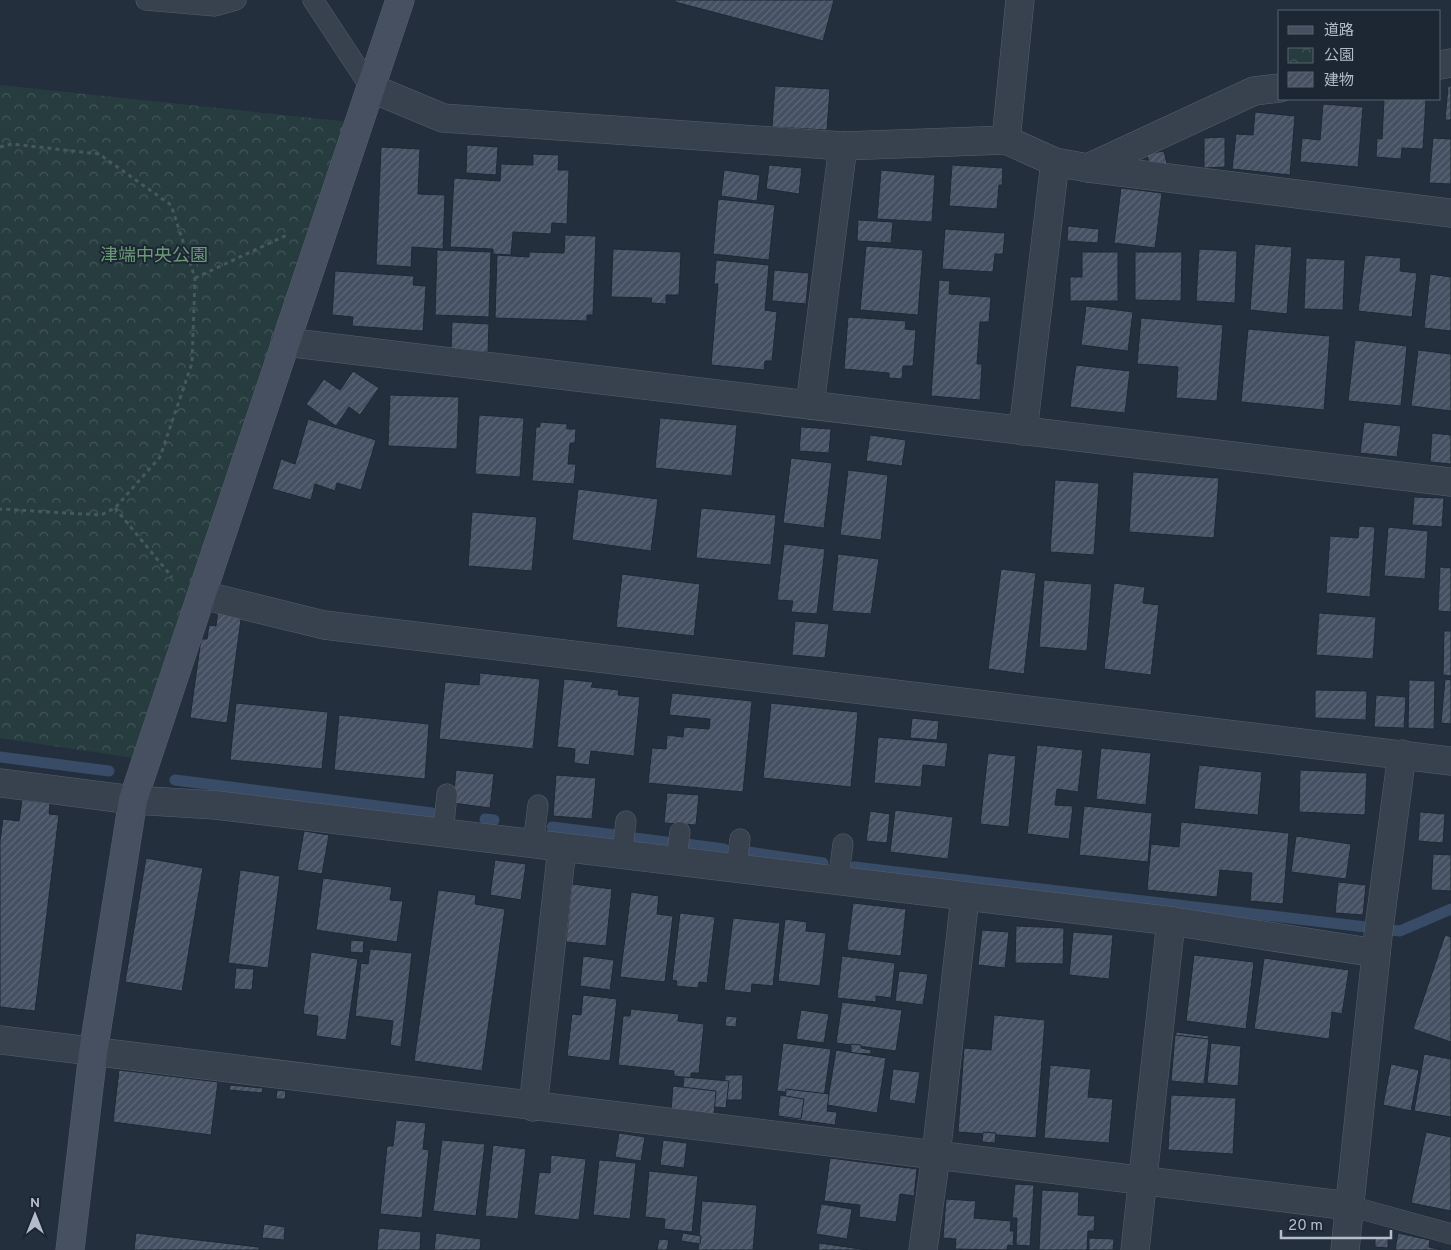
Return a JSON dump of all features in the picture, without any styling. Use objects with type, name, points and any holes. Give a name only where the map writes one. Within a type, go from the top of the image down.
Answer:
[{"type":"street","points":[[70,1250],[93,1053],[133,800],[400,0]]},
{"type":"street","points":[[1006,140],[1020,0]]},
{"type":"street","points":[[371,88],[443,118],[843,146],[1006,140],[1055,162],[1088,168],[1451,213]]},
{"type":"street","points":[[1088,168],[1254,91],[1278,88]]},
{"type":"street","points":[[810,405],[843,146]]},
{"type":"street","points":[[1023,430],[1055,162]]},
{"type":"street","points":[[285,342],[1451,482]]},
{"type":"street","points":[[200,601],[324,625],[1451,761]]},
{"type":"street","points":[[1344,1250],[1378,936],[1402,754]]},
{"type":"street","points":[[0,783],[133,800],[215,805],[736,870],[1171,921],[1378,936]]},
{"type":"street","points":[[533,1106],[562,848]]},
{"type":"street","points":[[923,1250],[936,1156],[965,897]]},
{"type":"street","points":[[1135,1250],[1171,921]]},
{"type":"street","points":[[0,1040],[93,1053],[1350,1206]]},
{"type":"lane","points":[[146,0],[215,6],[236,0]]},
{"type":"lane","points":[[313,0],[371,88]]},
{"type":"lane","points":[[443,833],[447,794]]},
{"type":"lane","points":[[533,844],[538,805]]},
{"type":"lane","points":[[622,856],[626,820]]},
{"type":"lane","points":[[676,862],[680,832]]},
{"type":"lane","points":[[736,870],[740,839]]},
{"type":"lane","points":[[838,882],[843,844]]},
{"type":"lane","points":[[1350,1206],[1451,1234]]},
{"type":"path","points":[[0,147],[12,144],[99,154],[171,204],[194,278],[192,362],[160,458],[115,508],[101,515],[0,510]]},
{"type":"path","points":[[194,278],[328,215]]},
{"type":"path","points":[[115,508],[200,601]]},
{"type":"green space","name":"津端中央公園","points":[[0,85],[359,123],[147,760],[0,738]]},
{"type":"building","points":[[675,0],[834,0],[823,41],[675,2]]},
{"type":"building","points":[[775,86],[830,89],[827,130],[772,127]]},
{"type":"building","points":[[1448,86],[1451,86],[1451,120],[1445,120]]},
{"type":"building","points":[[1384,100],[1426,100],[1423,149],[1402,148],[1401,159],[1376,157],[1377,138],[1382,139]]},
{"type":"building","points":[[1323,104],[1363,107],[1358,167],[1300,162],[1302,138],[1320,140]]},
{"type":"building","points":[[1255,112],[1295,116],[1290,175],[1232,169],[1236,134],[1253,135]]},
{"type":"building","points":[[1225,137],[1225,167],[1204,168],[1204,138]]},
{"type":"building","points":[[1433,138],[1451,139],[1451,184],[1429,183]]},
{"type":"building","points":[[467,145],[498,147],[496,175],[466,173]]},
{"type":"building","points":[[381,147],[420,149],[418,194],[445,195],[443,249],[412,247],[411,267],[376,265]]},
{"type":"building","points":[[1164,151],[1167,164],[1150,168],[1147,154]]},
{"type":"building","points":[[533,154],[559,155],[558,170],[569,170],[567,224],[552,223],[551,234],[513,232],[511,255],[493,254],[493,249],[450,247],[454,178],[500,181],[501,164],[533,165]]},
{"type":"building","points":[[769,165],[802,168],[799,194],[766,189]]},
{"type":"building","points":[[952,165],[1003,168],[997,209],[949,206]]},
{"type":"building","points":[[724,170],[760,175],[757,201],[721,196]]},
{"type":"building","points":[[881,170],[935,175],[932,222],[877,219]]},
{"type":"building","points":[[1121,188],[1162,193],[1155,248],[1114,243]]},
{"type":"building","points":[[718,199],[775,205],[769,260],[713,254]]},
{"type":"building","points":[[858,220],[893,222],[891,243],[857,241]]},
{"type":"building","points":[[1068,226],[1099,229],[1098,243],[1067,241]]},
{"type":"building","points":[[945,229],[1005,233],[1003,254],[995,254],[993,272],[942,269]]},
{"type":"building","points":[[565,235],[596,236],[593,315],[587,315],[587,321],[495,318],[497,255],[529,257],[529,252],[564,253]]},
{"type":"building","points":[[1255,244],[1292,247],[1287,314],[1250,310]]},
{"type":"building","points":[[866,246],[923,250],[918,315],[860,310]]},
{"type":"building","points":[[613,249],[681,252],[679,295],[666,295],[666,304],[651,303],[652,298],[611,297]]},
{"type":"building","points":[[1199,249],[1237,251],[1235,303],[1196,301]]},
{"type":"building","points":[[437,250],[491,252],[489,317],[435,315]]},
{"type":"building","points":[[1082,252],[1118,252],[1118,301],[1070,301],[1070,277],[1082,277]]},
{"type":"building","points":[[1135,252],[1182,252],[1181,301],[1135,300]]},
{"type":"building","points":[[1365,255],[1401,258],[1400,271],[1417,273],[1412,317],[1358,311]]},
{"type":"building","points":[[1306,258],[1345,260],[1343,310],[1304,309]]},
{"type":"building","points":[[716,260],[769,265],[765,310],[777,312],[772,361],[765,361],[764,370],[711,365],[718,284],[714,284]]},
{"type":"building","points":[[774,270],[809,273],[806,304],[772,301]]},
{"type":"building","points":[[335,271],[414,276],[413,285],[426,286],[423,331],[352,326],[353,317],[332,315]]},
{"type":"building","points":[[1430,274],[1451,277],[1451,331],[1424,328]]},
{"type":"building","points":[[939,280],[950,281],[949,294],[991,297],[989,322],[980,322],[977,364],[982,364],[980,400],[931,396]]},
{"type":"building","points":[[1086,306],[1133,312],[1128,351],[1081,345]]},
{"type":"building","points":[[848,317],[906,321],[905,329],[916,330],[913,366],[903,366],[902,379],[889,378],[889,373],[844,369]]},
{"type":"building","points":[[1141,318],[1223,325],[1217,401],[1176,398],[1178,367],[1137,364]]},
{"type":"building","points":[[452,322],[489,324],[488,352],[451,350]]},
{"type":"building","points":[[1248,329],[1330,336],[1324,410],[1241,402]]},
{"type":"building","points":[[1355,340],[1407,346],[1401,406],[1348,401]]},
{"type":"building","points":[[1418,350],[1451,354],[1451,411],[1411,406]]},
{"type":"building","points":[[1076,365],[1130,371],[1125,413],[1070,407]]},
{"type":"building","points":[[353,371],[379,388],[360,415],[349,407],[336,426],[306,404],[324,379],[340,390]]},
{"type":"building","points":[[390,395],[459,397],[457,449],[388,446]]},
{"type":"building","points":[[479,415],[524,418],[520,477],[475,474]]},
{"type":"building","points":[[660,418],[737,425],[732,476],[655,468]]},
{"type":"building","points":[[308,419],[376,440],[361,490],[337,483],[335,491],[315,484],[311,500],[272,489],[281,459],[295,464]]},
{"type":"building","points":[[540,422],[567,424],[567,429],[576,429],[575,443],[570,443],[568,464],[576,464],[574,484],[532,481],[536,427],[540,427]]},
{"type":"building","points":[[1364,422],[1401,426],[1397,457],[1360,453]]},
{"type":"building","points":[[801,427],[831,429],[829,453],[799,451]]},
{"type":"building","points":[[1432,433],[1451,435],[1451,464],[1430,462]]},
{"type":"building","points":[[870,435],[906,440],[902,466],[866,461]]},
{"type":"building","points":[[791,458],[832,463],[824,528],[783,523]]},
{"type":"building","points":[[848,470],[888,475],[881,540],[840,535]]},
{"type":"building","points":[[1133,472],[1219,478],[1214,538],[1129,532]]},
{"type":"building","points":[[1055,480],[1099,483],[1094,555],[1050,552]]},
{"type":"building","points":[[578,489],[658,499],[651,551],[572,540]]},
{"type":"building","points":[[1414,497],[1444,498],[1442,527],[1412,525]]},
{"type":"building","points":[[701,508],[776,515],[771,565],[696,558]]},
{"type":"building","points":[[472,512],[537,517],[532,571],[468,566]]},
{"type":"building","points":[[1359,526],[1375,527],[1370,597],[1326,593],[1330,536],[1358,538]]},
{"type":"building","points":[[1388,527],[1428,531],[1425,579],[1384,576]]},
{"type":"building","points":[[784,544],[825,549],[817,614],[791,612],[793,601],[777,600]]},
{"type":"building","points":[[838,554],[879,559],[871,614],[832,611]]},
{"type":"building","points":[[1440,567],[1451,568],[1451,612],[1438,611]]},
{"type":"building","points":[[1001,569],[1036,573],[1024,674],[988,669]]},
{"type":"building","points":[[622,574],[700,584],[694,636],[616,627]]},
{"type":"building","points":[[1044,580],[1092,584],[1087,651],[1039,647]]},
{"type":"building","points":[[1114,583],[1145,587],[1143,603],[1159,605],[1151,675],[1104,669]]},
{"type":"building","points":[[218,609],[242,612],[227,723],[190,718],[201,639],[207,639],[209,625],[216,626]]},
{"type":"building","points":[[1319,613],[1376,617],[1373,659],[1316,655]]},
{"type":"building","points":[[795,621],[829,624],[825,658],[792,655]]},
{"type":"building","points":[[1444,631],[1451,631],[1451,676],[1443,675]]},
{"type":"building","points":[[480,673],[540,679],[533,749],[439,739],[445,682],[479,685]]},
{"type":"building","points":[[564,679],[593,682],[591,687],[619,690],[618,695],[640,697],[634,756],[591,751],[589,765],[574,763],[575,749],[557,747]]},
{"type":"building","points":[[1445,679],[1451,680],[1451,724],[1441,723]]},
{"type":"building","points":[[1409,680],[1435,681],[1434,729],[1408,728]]},
{"type":"building","points":[[1315,690],[1367,691],[1366,720],[1315,718]]},
{"type":"building","points":[[672,693],[752,701],[743,792],[648,783],[652,748],[666,749],[667,735],[683,737],[684,727],[709,729],[710,719],[669,715]]},
{"type":"building","points":[[1376,695],[1406,697],[1404,728],[1374,727]]},
{"type":"building","points":[[236,703],[328,712],[322,769],[230,760]]},
{"type":"building","points":[[771,703],[858,712],[851,787],[763,778]]},
{"type":"building","points":[[339,715],[429,724],[425,779],[334,770]]},
{"type":"building","points":[[912,718],[939,721],[937,740],[910,738]]},
{"type":"building","points":[[878,737],[948,743],[945,767],[923,765],[921,787],[874,783]]},
{"type":"building","points":[[1037,745],[1083,750],[1078,792],[1057,789],[1055,805],[1073,806],[1069,839],[1027,834]]},
{"type":"building","points":[[1101,748],[1151,753],[1146,805],[1096,799]]},
{"type":"building","points":[[988,753],[1016,756],[1009,827],[980,824]]},
{"type":"building","points":[[1199,765],[1262,772],[1258,815],[1194,809]]},
{"type":"building","points":[[456,770],[494,774],[490,808],[453,803]]},
{"type":"building","points":[[1300,770],[1367,773],[1365,815],[1299,812]]},
{"type":"building","points":[[556,775],[596,778],[592,819],[553,816]]},
{"type":"building","points":[[667,793],[699,795],[696,825],[664,823]]},
{"type":"building","points":[[22,800],[50,803],[49,814],[59,815],[35,1011],[0,1007],[0,841],[3,819],[19,821]]},
{"type":"building","points":[[1084,806],[1152,813],[1148,862],[1079,855]]},
{"type":"building","points":[[895,810],[953,817],[948,859],[890,852]]},
{"type":"building","points":[[870,811],[890,814],[887,843],[866,841]]},
{"type":"building","points":[[1420,812],[1445,814],[1443,843],[1418,841]]},
{"type":"building","points":[[1181,822],[1289,833],[1283,904],[1250,901],[1252,873],[1220,870],[1217,897],[1147,890],[1151,844],[1179,847]]},
{"type":"building","points":[[304,831],[329,835],[322,874],[297,870]]},
{"type":"building","points":[[1296,836],[1351,844],[1346,879],[1291,872]]},
{"type":"building","points":[[1433,854],[1451,855],[1451,891],[1431,890]]},
{"type":"building","points":[[146,858],[203,868],[182,991],[125,982]]},
{"type":"building","points":[[495,860],[526,864],[521,900],[490,895]]},
{"type":"building","points":[[240,870],[280,876],[268,968],[228,963]]},
{"type":"building","points":[[323,878],[392,887],[390,900],[403,901],[397,942],[316,930]]},
{"type":"building","points":[[1338,882],[1366,885],[1363,915],[1335,913]]},
{"type":"building","points":[[572,884],[612,889],[606,946],[566,942]]},
{"type":"building","points":[[438,890],[476,895],[475,904],[505,909],[482,1071],[414,1061]]},
{"type":"building","points":[[631,892],[659,896],[657,914],[673,916],[665,982],[620,977]]},
{"type":"building","points":[[853,903],[906,909],[901,956],[847,950]]},
{"type":"building","points":[[680,913],[715,917],[707,983],[699,982],[698,988],[676,986],[677,981],[672,980]]},
{"type":"building","points":[[733,918],[780,923],[773,986],[752,984],[751,993],[724,990]]},
{"type":"building","points":[[785,919],[807,922],[806,931],[826,933],[820,986],[778,981]]},
{"type":"building","points":[[1016,926],[1064,928],[1063,964],[1015,963]]},
{"type":"building","points":[[982,930],[1009,932],[1005,968],[978,965]]},
{"type":"building","points":[[1073,932],[1113,935],[1109,979],[1069,975]]},
{"type":"building","points":[[1445,935],[1451,937],[1451,1042],[1413,1029]]},
{"type":"building","points":[[351,940],[364,941],[363,953],[350,952]]},
{"type":"building","points":[[370,949],[412,953],[401,1047],[390,1045],[393,1021],[355,1016],[361,963],[368,964]]},
{"type":"building","points":[[311,952],[358,959],[346,1040],[316,1036],[318,1016],[303,1014]]},
{"type":"building","points":[[1194,955],[1254,962],[1246,1029],[1186,1021]]},
{"type":"building","points":[[583,956],[614,960],[610,990],[580,986]]},
{"type":"building","points":[[842,956],[895,963],[891,998],[876,996],[876,1002],[837,998]]},
{"type":"building","points":[[1264,958],[1349,970],[1342,1014],[1332,1012],[1329,1039],[1254,1029]]},
{"type":"building","points":[[236,968],[254,969],[252,990],[234,989]]},
{"type":"building","points":[[899,971],[928,974],[923,1005],[895,1001]]},
{"type":"building","points":[[583,995],[617,999],[610,1061],[567,1056],[572,1014],[581,1015]]},
{"type":"building","points":[[842,1002],[902,1010],[896,1051],[836,1043]]},
{"type":"building","points":[[631,1009],[679,1014],[678,1021],[704,1024],[699,1073],[691,1073],[691,1078],[674,1076],[674,1071],[618,1065],[623,1016],[630,1016]]},
{"type":"building","points":[[801,1010],[829,1014],[824,1043],[796,1039]]},
{"type":"building","points":[[994,1015],[1045,1020],[1036,1138],[958,1132],[964,1048],[991,1050]]},
{"type":"building","points":[[726,1016],[737,1017],[736,1027],[725,1026]]},
{"type":"building","points":[[1176,1032],[1209,1036],[1204,1078],[1171,1074]]},
{"type":"building","points":[[1175,1035],[1209,1039],[1204,1084],[1171,1081]]},
{"type":"building","points":[[783,1043],[831,1049],[824,1097],[777,1091]]},
{"type":"building","points":[[1211,1043],[1241,1046],[1238,1086],[1207,1083]]},
{"type":"building","points":[[851,1044],[861,1045],[861,1048],[871,1050],[871,1054],[851,1053]]},
{"type":"building","points":[[836,1050],[886,1058],[877,1113],[827,1105]]},
{"type":"building","points":[[1424,1054],[1451,1059],[1451,1117],[1414,1111]]},
{"type":"building","points":[[1391,1064],[1419,1070],[1411,1111],[1383,1105]]},
{"type":"building","points":[[1050,1065],[1091,1069],[1088,1097],[1113,1099],[1109,1143],[1044,1138]]},
{"type":"building","points":[[893,1069],[920,1072],[915,1104],[889,1100]]},
{"type":"building","points":[[119,1070],[218,1082],[211,1135],[113,1122]]},
{"type":"building","points":[[725,1075],[743,1075],[742,1100],[724,1100]]},
{"type":"building","points":[[684,1077],[729,1081],[726,1108],[681,1104]]},
{"type":"building","points":[[230,1085],[263,1088],[262,1093],[229,1090]]},
{"type":"building","points":[[673,1086],[716,1091],[714,1114],[671,1110]]},
{"type":"building","points":[[786,1089],[829,1094],[827,1111],[837,1112],[835,1125],[783,1118]]},
{"type":"building","points":[[277,1090],[286,1091],[285,1099],[276,1099]]},
{"type":"building","points":[[780,1095],[804,1099],[801,1119],[778,1116]]},
{"type":"building","points":[[1171,1095],[1236,1098],[1233,1154],[1168,1150]]},
{"type":"building","points":[[396,1120],[426,1123],[423,1149],[429,1150],[422,1218],[380,1214],[387,1146],[393,1146]]},
{"type":"building","points":[[983,1132],[996,1133],[995,1143],[982,1142]]},
{"type":"building","points":[[1426,1132],[1451,1137],[1451,1211],[1411,1203]]},
{"type":"building","points":[[619,1133],[645,1137],[641,1161],[615,1157]]},
{"type":"building","points":[[442,1140],[485,1144],[476,1216],[433,1211]]},
{"type":"building","points":[[663,1140],[687,1143],[684,1168],[660,1165]]},
{"type":"building","points":[[493,1145],[526,1149],[518,1219],[485,1216]]},
{"type":"building","points":[[551,1155],[586,1159],[579,1220],[534,1215],[539,1172],[550,1173]]},
{"type":"building","points":[[830,1158],[917,1169],[914,1196],[900,1194],[896,1222],[859,1217],[860,1205],[824,1201]]},
{"type":"building","points":[[599,1160],[636,1163],[630,1219],[593,1215]]},
{"type":"building","points":[[649,1171],[698,1176],[692,1232],[664,1229],[665,1219],[645,1217]]},
{"type":"building","points":[[1015,1184],[1034,1185],[1030,1246],[1016,1245],[1017,1218],[1012,1218]]},
{"type":"building","points":[[1042,1190],[1079,1192],[1078,1215],[1095,1216],[1094,1231],[1088,1231],[1087,1250],[1039,1250]]},
{"type":"building","points":[[946,1199],[976,1201],[974,1218],[1011,1221],[1010,1231],[1014,1231],[1013,1246],[1008,1245],[1007,1250],[955,1249],[956,1239],[943,1238]]},
{"type":"building","points":[[702,1201],[757,1205],[753,1250],[698,1250]]},
{"type":"building","points":[[821,1204],[852,1209],[847,1239],[816,1234]]},
{"type":"building","points":[[264,1224],[285,1227],[284,1240],[262,1238]]},
{"type":"building","points":[[379,1228],[421,1232],[420,1250],[377,1250]]},
{"type":"building","points":[[136,1233],[259,1247],[259,1250],[134,1250]]},
{"type":"building","points":[[436,1233],[481,1239],[480,1250],[434,1250]]},
{"type":"building","points":[[683,1233],[701,1236],[700,1244],[681,1241]]},
{"type":"building","points":[[1398,1233],[1430,1240],[1429,1247],[1442,1250],[1395,1250]]},
{"type":"building","points":[[1375,1237],[1388,1238],[1388,1248],[1375,1247]]},
{"type":"building","points":[[1089,1238],[1114,1239],[1113,1250],[1089,1250]]},
{"type":"building","points":[[659,1239],[669,1240],[667,1250],[657,1250]]},
{"type":"building","points":[[819,1243],[868,1250],[818,1250]]},
{"type":"waterway","points":[[0,757],[109,771]]},
{"type":"waterway","points":[[175,780],[432,813]]},
{"type":"waterway","points":[[485,819],[494,820]]},
{"type":"waterway","points":[[552,827],[616,835]]},
{"type":"waterway","points":[[634,838],[666,842]]},
{"type":"waterway","points":[[686,844],[724,849]]},
{"type":"waterway","points":[[748,852],[823,863]]},
{"type":"waterway","points":[[854,867],[1400,931],[1451,909]]}]
